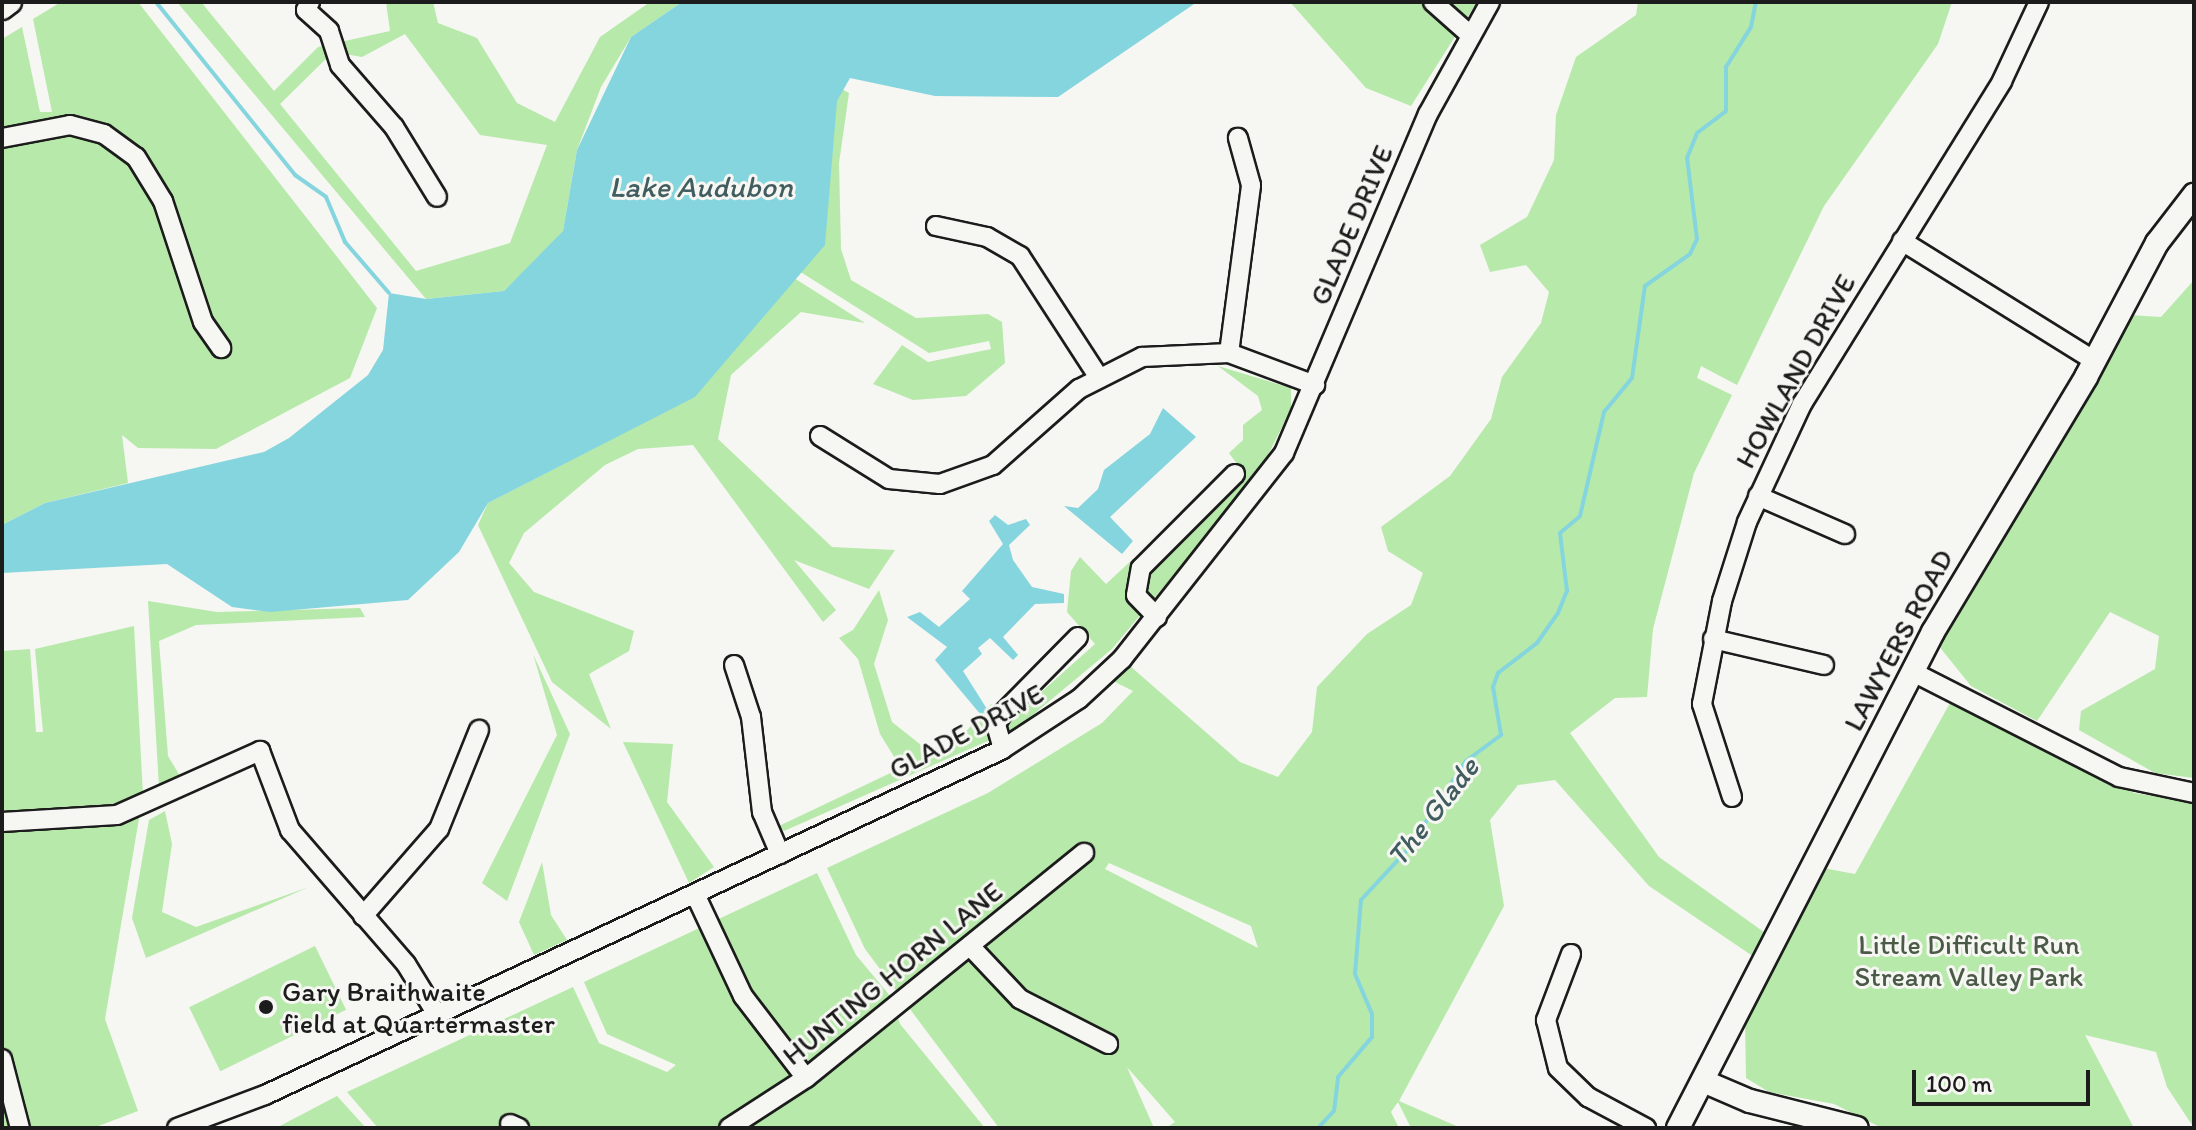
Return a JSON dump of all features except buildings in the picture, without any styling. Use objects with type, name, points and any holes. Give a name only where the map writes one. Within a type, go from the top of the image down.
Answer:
[{"type":"main road","points":[[2,8],[10,2]]},
{"type":"main road","name":"LAWYERS ROAD","points":[[1678,1128],[1913,672],[2095,361],[2157,243],[2194,195]]},
{"type":"main road","points":[[1703,1081],[1750,1101],[1857,1128]]},
{"type":"street","points":[[1433,2],[1469,34]]},
{"type":"street","name":"GLADE DRIVE","points":[[177,1128],[438,1016],[1003,749],[1088,692],[1157,617],[1272,472],[1315,385],[1428,114],[1469,34],[1490,2]]},
{"type":"street","name":"HOWLAND DRIVE","points":[[1732,797],[1702,704],[1713,639],[1758,496],[1802,404],[2003,79],[2039,2]]},
{"type":"street","points":[[304,5],[324,23],[340,65],[394,127],[437,197]]},
{"type":"street","points":[[2,138],[70,125],[104,134],[136,157],[163,201],[203,322],[221,348]]},
{"type":"street","points":[[1229,353],[1251,185],[1238,138]]},
{"type":"street","points":[[936,226],[987,237],[1020,256],[1098,376]]},
{"type":"street","points":[[1902,241],[2095,361]]},
{"type":"street","points":[[820,436],[889,479],[958,481],[1000,459],[1098,376],[1166,352],[1229,353],[1315,385]]},
{"type":"street","points":[[1157,617],[1136,595],[1141,568],[1235,474]]},
{"type":"street","points":[[1758,496],[1845,534]]},
{"type":"street","points":[[1003,749],[996,724],[1002,714],[1078,637]]},
{"type":"street","points":[[1713,639],[1824,665]]},
{"type":"street","points":[[734,665],[751,717],[759,802],[780,854]]},
{"type":"street","points":[[1913,672],[2119,777],[2194,793]]},
{"type":"street","points":[[363,916],[439,829],[479,730]]},
{"type":"street","points":[[2,822],[128,812],[260,751],[290,830],[406,964],[438,1016]]},
{"type":"street","name":"HUNTING HORN LANE","points":[[729,1128],[806,1078],[1084,853]]},
{"type":"street","points":[[695,894],[743,996],[806,1078]]},
{"type":"street","points":[[970,946],[1020,999],[1108,1044]]},
{"type":"street","points":[[1571,954],[1546,1020],[1558,1068],[1574,1087],[1646,1128]]},
{"type":"street","points":[[2,1059],[20,1128]]},
{"type":"green space","points":[[61,2],[138,2],[377,308],[350,378],[216,449],[138,448],[122,435],[128,483],[45,503],[2,525],[2,39],[22,27],[40,112],[52,112],[33,19]]},
{"type":"green space","points":[[177,2],[201,2],[274,91],[318,47],[390,31],[386,2],[433,2],[438,23],[477,38],[517,103],[555,122],[600,37],[650,2],[682,2],[631,37],[601,87],[577,150],[563,231],[545,252],[504,291],[426,299]],"holes":[[[405,34],[480,135],[547,145],[510,243],[416,271],[280,104],[333,52],[362,57]]]},
{"type":"green space","points":[[1290,2],[1477,2],[1411,106],[1366,88]]},
{"type":"green space","points":[[1638,2],[1952,2],[1938,44],[1824,206],[1737,385],[1701,366],[1697,378],[1732,395],[1694,473],[1653,629],[1647,697],[1615,698],[1570,733],[1659,857],[1775,940],[1763,963],[1649,886],[1555,780],[1518,785],[1490,820],[1504,906],[1399,1101],[1461,1128],[1411,1128],[1398,1102],[1391,1112],[1399,1128],[1166,1128],[1175,1122],[1127,1067],[1154,1128],[999,1128],[865,949],[827,868],[988,793],[1102,723],[1133,691],[1105,677],[1122,659],[1240,762],[1278,777],[1312,732],[1317,687],[1367,634],[1411,605],[1423,573],[1388,551],[1381,527],[1450,476],[1491,419],[1502,377],[1541,323],[1549,292],[1526,265],[1490,272],[1480,245],[1527,217],[1554,160],[1556,115],[1576,57],[1636,15]],"holes":[[[1109,863],[1251,926],[1258,948],[1105,869]]]},
{"type":"green space","points":[[831,83],[849,93],[839,163],[841,249],[851,280],[916,318],[988,314],[1002,322],[1005,363],[966,396],[913,400],[873,384],[902,345],[928,362],[991,349],[989,341],[929,353],[799,271]]},
{"type":"green space","points":[[794,278],[865,323],[801,312],[731,375],[718,439],[832,547],[895,550],[869,589],[794,560],[836,610],[823,622],[693,445],[638,449],[605,465],[524,533],[509,563],[534,592],[634,631],[629,651],[589,674],[611,729],[552,682],[478,525],[488,503],[695,396]]},
{"type":"green space","points":[[2194,280],[2194,778],[2155,773],[2079,730],[2081,711],[2155,669],[2159,636],[2110,612],[2037,721],[1971,686],[1938,645],[2129,315],[2161,317]]},
{"type":"green space","points":[[1218,366],[1291,388],[1291,409],[1260,471],[1112,649],[1017,728],[784,831],[779,826],[901,768],[880,734],[858,659],[839,638],[853,630],[879,590],[888,620],[874,664],[892,722],[921,745],[949,750],[991,704],[1009,721],[1095,644],[1067,612],[1071,571],[1080,557],[1106,584],[1133,559],[1150,573],[1240,468],[1229,453],[1243,440],[1243,425],[1262,410],[1258,396]]},
{"type":"green space","points":[[148,601],[217,612],[360,608],[365,617],[196,625],[159,641],[168,756],[180,776],[159,787]]},
{"type":"green space","points":[[134,626],[143,795],[105,1019],[138,1111],[93,1128],[2,1128],[2,651],[30,649],[36,732],[43,732],[35,649]]},
{"type":"green space","points":[[533,654],[570,734],[507,901],[482,883],[557,735]]},
{"type":"green space","name":"Little Difficult Run Stream Valley Park","points":[[1950,703],[2134,793],[2194,802],[2194,1128],[2167,1087],[2156,1052],[2085,1035],[2134,1128],[1882,1128],[1834,1104],[1769,1092],[1746,1078],[1745,1021],[1823,868],[1855,874]]},
{"type":"green space","points":[[623,742],[673,744],[667,802],[714,867],[689,883]]},
{"type":"green space","points":[[165,811],[172,844],[162,912],[196,927],[309,887],[146,958],[132,918],[149,820]]},
{"type":"green space","points":[[542,862],[551,915],[567,940],[534,955],[519,922]]},
{"type":"green space","points":[[817,873],[856,955],[891,997],[900,1024],[985,1128],[378,1128],[347,1092],[573,987],[599,1043],[667,1072],[676,1065],[607,1034],[584,982]]},
{"type":"green space","name":"Gary Braithwaite field at Quartermaster","points":[[315,946],[346,1010],[220,1071],[189,1007]]},
{"type":"green space","points":[[337,1096],[366,1128],[276,1128]]},
{"type":"water","name":"Lake Audubon","points":[[682,2],[1197,2],[1058,97],[935,96],[850,78],[837,101],[825,245],[695,397],[488,503],[459,552],[408,600],[270,612],[232,607],[167,564],[2,573],[2,525],[45,503],[264,452],[289,438],[368,375],[383,350],[389,293],[426,299],[504,291],[563,231],[577,150],[631,37]]},
{"type":"water","points":[[1163,408],[1196,437],[1110,517],[1133,541],[1122,554],[1064,506],[1078,508],[1098,489],[1104,470],[1150,434]]},
{"type":"water","points":[[995,515],[1008,525],[1026,519],[1030,525],[1009,545],[1013,560],[1032,587],[1064,594],[1064,603],[1035,604],[1003,637],[1018,655],[1013,660],[990,638],[978,648],[982,654],[963,671],[987,709],[981,715],[935,660],[947,647],[907,617],[920,612],[939,627],[970,599],[962,591],[1003,544],[989,521]]},
{"type":"waterway","points":[[156,2],[295,175],[326,197],[345,242],[389,293]]},
{"type":"waterway","name":"The Glade","points":[[1318,1128],[1334,1111],[1338,1077],[1372,1037],[1372,1014],[1355,974],[1361,900],[1408,849],[1466,761],[1501,735],[1493,687],[1498,673],[1537,643],[1558,613],[1567,591],[1560,533],[1580,516],[1604,412],[1632,378],[1645,286],[1690,254],[1697,239],[1687,158],[1697,133],[1726,111],[1726,67],[1751,27],[1756,2]]},
{"type":"place","name":"Gary Braithwaite field at Quartermaster","points":[[266,1007]]}]
